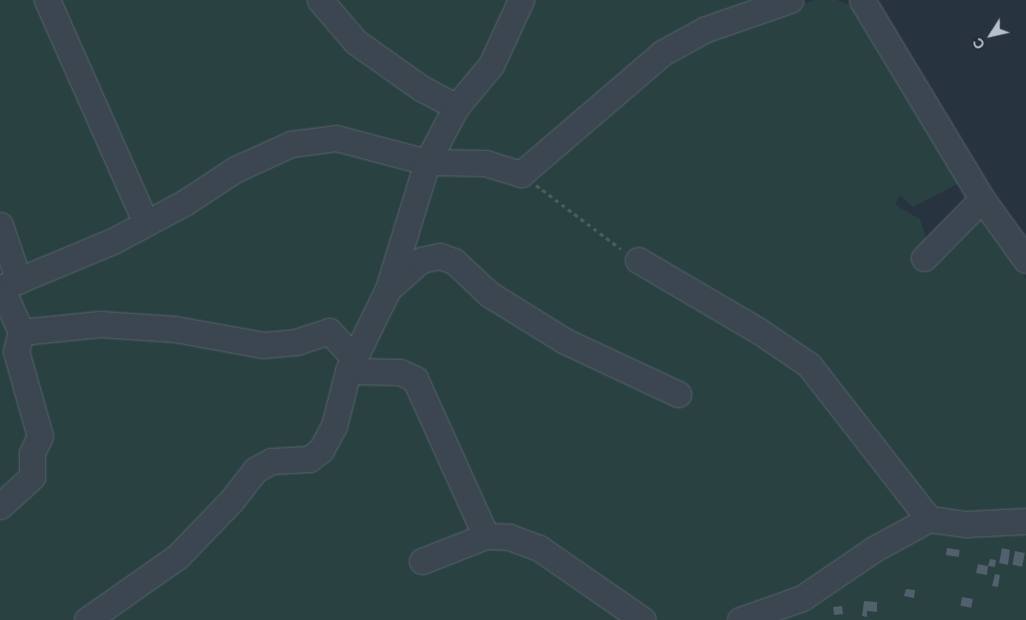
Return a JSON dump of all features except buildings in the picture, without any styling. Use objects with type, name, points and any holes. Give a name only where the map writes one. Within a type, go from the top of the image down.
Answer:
[{"type":"street","points":[[47,0],[146,223]]},
{"type":"street","points":[[87,620],[178,556],[231,501],[255,470],[271,461],[309,460],[321,450],[334,426],[351,365],[388,289],[428,162],[456,107],[491,65],[522,0]]},
{"type":"street","points":[[6,288],[113,241],[184,203],[236,169],[291,144],[336,138],[428,162],[485,163],[504,166],[521,174],[662,53],[706,29],[790,0]]},
{"type":"street","points":[[862,0],[982,200],[1026,260]]},
{"type":"street","points":[[325,1],[356,42],[421,88],[456,107]]},
{"type":"street","points":[[924,258],[982,200]]},
{"type":"street","points":[[0,225],[6,298],[21,332],[16,351],[40,436],[32,453],[32,477],[0,506]]},
{"type":"street","points":[[388,289],[421,260],[440,256],[454,261],[489,294],[565,341],[678,394]]},
{"type":"street","points":[[638,260],[759,331],[809,365],[929,519]]},
{"type":"street","points":[[21,332],[100,324],[175,329],[263,345],[296,342],[330,332],[351,365],[400,372],[415,379],[486,536]]},
{"type":"street","points":[[740,620],[802,598],[874,549],[929,519],[966,524],[1026,521]]},
{"type":"street","points":[[422,561],[486,536],[509,537],[539,548],[643,620]]},
{"type":"path","points":[[521,174],[581,222],[638,260]]},
{"type":"green space","points":[[0,0],[780,0],[783,9],[816,0],[837,0],[857,8],[961,182],[913,207],[900,195],[895,205],[920,219],[927,242],[980,216],[999,231],[1026,279],[1026,620],[0,620]]}]
